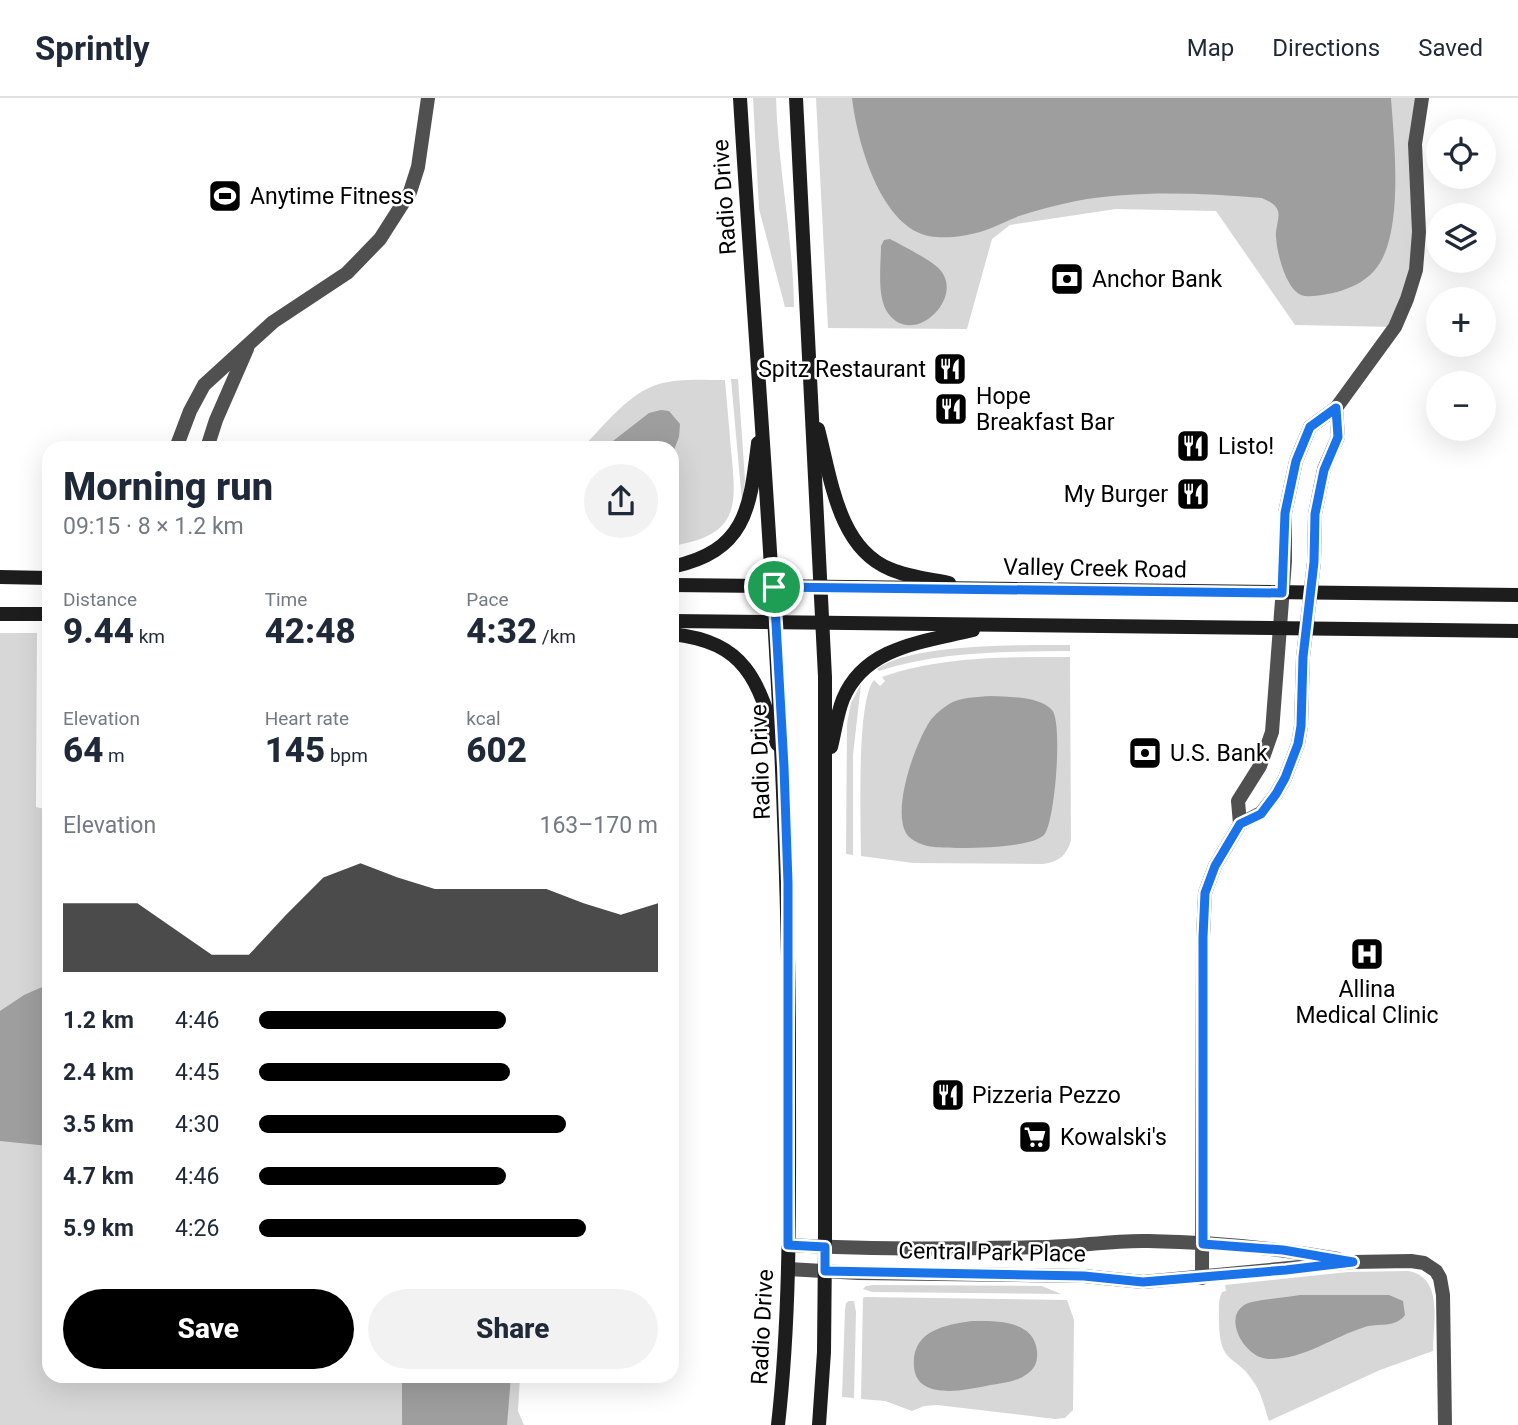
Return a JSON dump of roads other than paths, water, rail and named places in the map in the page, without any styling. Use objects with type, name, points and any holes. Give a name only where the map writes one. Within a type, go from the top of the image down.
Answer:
[{"type":"main road","name":"Radio Drive","points":[[740,98],[784,767],[789,972],[788,1269],[785,1350],[778,1425]]},
{"type":"main road","points":[[796,98],[823,622],[826,766],[825,1271],[819,1425]]},
{"type":"main road","points":[[811,404],[843,519],[861,550],[878,563],[901,573],[984,590]]},
{"type":"main road","points":[[679,565],[715,551],[728,540],[743,520],[751,497],[762,405]]},
{"type":"main road","points":[[0,577],[42,578]]},
{"type":"main road","name":"Valley Creek Road","points":[[679,586],[1518,595]]},
{"type":"main road","points":[[0,614],[42,614]]},
{"type":"main road","points":[[679,621],[1518,631]]},
{"type":"main road","points":[[826,766],[844,697],[857,676],[870,663],[900,648],[995,625]]},
{"type":"main road","points":[[679,636],[712,643],[732,654],[744,666],[762,696],[784,767]]},
{"type":"street","points":[[179,441],[204,385],[272,322],[347,273],[380,239],[410,192],[418,167],[428,98]]},
{"type":"street","points":[[1240,824],[1238,801],[1260,766],[1272,732],[1285,513],[1296,461],[1310,427],[1336,408],[1395,327],[1412,287],[1418,253],[1415,144],[1422,98]]},
{"type":"street","points":[[209,441],[249,345]]},
{"type":"street","points":[[1202,1278],[1204,911],[1209,878],[1240,824],[1261,814],[1281,786],[1292,762],[1301,726],[1303,657],[1314,562],[1315,514],[1324,470],[1338,437],[1336,408]]},
{"type":"street","name":"Central Park Place","points":[[788,1245],[857,1250],[970,1249],[1148,1241],[1283,1250],[1353,1262]]},
{"type":"street","points":[[1353,1262],[1424,1263],[1440,1278],[1443,1295],[1445,1425]]},
{"type":"street","name":"Central Park Place","points":[[788,1269],[1084,1276],[1143,1282],[1353,1262]]},
{"type":"place","name":"Anytime Fitness","points":[[225,196]]},
{"type":"place","name":"Anchor Bank","points":[[1067,279]]},
{"type":"place","name":"Spitz Restaurant","points":[[950,369]]},
{"type":"place","name":"Hope Breakfast Bar","points":[[951,409]]},
{"type":"place","name":"Listo!","points":[[1193,446]]},
{"type":"place","name":"My Burger","points":[[1193,494]]},
{"type":"place","name":"U.S. Bank","points":[[1145,753]]},
{"type":"place","name":"Allina Medical Clinic","points":[[1367,954]]},
{"type":"place","name":"Pizzeria Pezzo","points":[[948,1095]]},
{"type":"place","name":"Kowalski's","points":[[1035,1137]]}]
